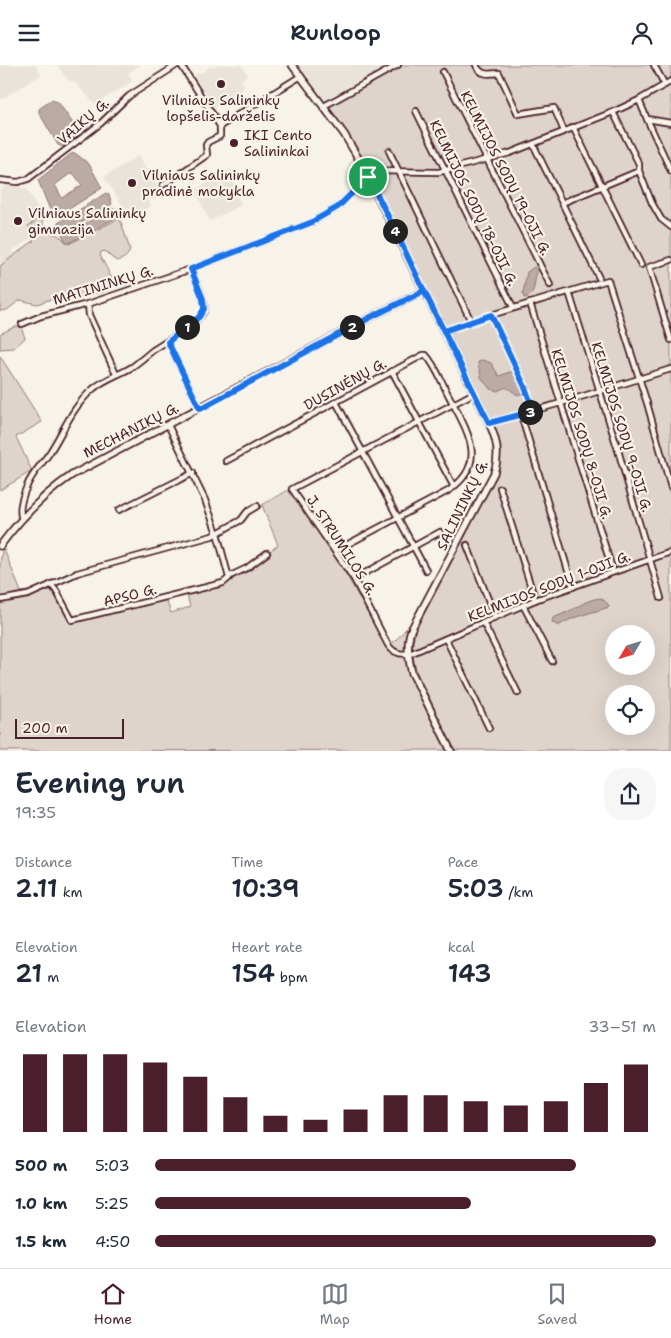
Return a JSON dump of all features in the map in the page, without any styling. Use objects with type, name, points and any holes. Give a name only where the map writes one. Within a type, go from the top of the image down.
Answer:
[{"type":"main road","name":"SALININKŲ G.","points":[[292,65],[352,146],[489,423],[498,446],[498,459],[494,473],[412,630],[408,643],[412,673],[451,751]]},
{"type":"main road","name":"MECHANIKŲ G.","points":[[0,546],[22,519],[58,485],[72,475],[371,317],[424,291]]},
{"type":"street","name":"VAIKŲ G.","points":[[0,180],[18,182],[28,179],[101,123],[129,96],[177,65]]},
{"type":"street","points":[[163,185],[207,155],[206,145],[208,142],[220,136],[220,126],[181,65]]},
{"type":"street","points":[[324,107],[398,65]]},
{"type":"street","points":[[476,65],[479,70],[486,74],[499,73],[518,114],[554,108],[564,131]]},
{"type":"street","points":[[654,65],[665,85]]},
{"type":"street","name":"KELMIJOS SODŲ 19-OJI G.","points":[[443,71],[550,285]]},
{"type":"street","points":[[220,126],[301,76]]},
{"type":"street","points":[[367,176],[376,171],[433,172],[510,153],[613,112],[639,100],[671,81]]},
{"type":"street","points":[[639,100],[671,171]]},
{"type":"street","name":"KELMIJOS SODŲ 18-OJI G.","points":[[416,111],[512,305]]},
{"type":"street","points":[[613,112],[639,164],[639,171],[654,207],[661,219],[671,227]]},
{"type":"street","points":[[647,119],[671,123]]},
{"type":"street","points":[[573,127],[641,265]]},
{"type":"street","points":[[533,144],[599,278]]},
{"type":"street","points":[[389,151],[469,317]]},
{"type":"street","points":[[562,203],[639,171]]},
{"type":"street","name":"MATININKŲ G.","points":[[22,324],[41,316],[88,304],[191,269],[287,233],[324,216],[338,207],[367,176]]},
{"type":"street","points":[[671,260],[649,267],[671,340]]},
{"type":"street","points":[[22,519],[21,509],[29,482],[53,447],[67,421],[92,389],[116,374],[134,366],[199,317],[204,309],[203,299],[191,269]]},
{"type":"street","points":[[444,331],[608,280],[671,488]]},
{"type":"street","name":"KELMIJOS SODŲ 9-OJI G.","points":[[569,292],[661,597]]},
{"type":"street","name":"KELMIJOS SODŲ 8-OJI G.","points":[[530,303],[613,572]]},
{"type":"street","points":[[88,304],[89,315],[116,374]]},
{"type":"street","points":[[491,315],[524,385],[534,411]]},
{"type":"street","points":[[168,342],[200,409]]},
{"type":"street","name":"DUSINĖNŲ G.","points":[[226,461],[392,371],[426,355],[470,436],[472,455],[468,470],[454,487],[336,551]]},
{"type":"street","points":[[489,423],[671,369]]},
{"type":"street","points":[[392,371],[454,487]]},
{"type":"street","points":[[363,452],[474,393]]},
{"type":"street","points":[[336,402],[426,570]]},
{"type":"street","points":[[521,415],[574,587]]},
{"type":"street","points":[[168,425],[205,500],[230,576]]},
{"type":"street","name":"J. STRUMILOS G.","points":[[363,452],[292,489],[354,579],[391,649],[400,654],[408,654]]},
{"type":"street","points":[[119,510],[193,473]]},
{"type":"street","points":[[500,487],[535,600]]},
{"type":"street","points":[[0,600],[28,595],[77,573],[212,536],[241,519],[247,512],[257,506]]},
{"type":"street","points":[[354,579],[440,532]]},
{"type":"street","points":[[467,545],[495,617]]},
{"type":"street","name":"KELMIJOS SODŲ 1-OJI G.","points":[[408,654],[535,600],[671,552]]},
{"type":"street","name":"APSO G.","points":[[51,584],[72,620],[223,583],[230,576],[267,553]]},
{"type":"street","points":[[523,605],[552,661]]},
{"type":"street","points":[[484,622],[518,693]]},
{"type":"street","points":[[446,639],[489,729]]},
{"type":"shaded area","points":[[0,65],[35,65],[41,75],[0,100]]},
{"type":"shaded area","points":[[57,65],[141,65],[128,73],[133,81],[95,104],[76,84],[67,79]]},
{"type":"shaded area","name":"Vilniaus Salininkų lopšelis-darželis","points":[[218,65],[241,65],[248,75],[241,80],[245,87],[214,108],[194,76],[212,66],[213,68]]},
{"type":"shaded area","points":[[296,65],[403,65],[328,107]]},
{"type":"shaded area","points":[[403,65],[671,65],[671,750],[455,750],[417,673],[413,656],[413,640],[416,629],[497,475],[500,456],[499,444],[493,425],[357,148],[328,107]]},
{"type":"shaded area","points":[[51,100],[58,102],[79,132],[78,136],[64,147],[58,145],[39,113],[39,109]]},
{"type":"shaded area","points":[[75,153],[89,164],[102,188],[55,218],[52,215],[38,180],[71,154]],"holes":[[[71,173],[74,174],[82,185],[62,198],[55,185]]]},
{"type":"shaded area","name":"Vilniaus Salininkų pradinė mokykla","points":[[138,156],[159,189],[157,194],[148,200],[151,206],[131,219],[104,177]]},
{"type":"shaded area","points":[[232,169],[232,178],[241,205],[210,221],[195,190]]},
{"type":"shaded area","name":"Vilniaus Salininkų gimnazija","points":[[7,185],[26,188],[43,216],[28,226],[34,236],[12,251],[15,256],[0,266],[0,190]]},
{"type":"shaded area","points":[[106,193],[109,195],[112,204],[70,230],[72,231],[113,208],[118,217],[69,243],[66,242],[57,225],[58,223]]},
{"type":"shaded area","points":[[43,216],[43,230],[57,235],[69,244],[118,219],[121,222],[130,250],[125,257],[117,261],[105,251],[101,252],[100,255],[112,279],[109,288],[103,292],[87,293],[76,300],[60,296],[37,304],[20,300],[7,310],[0,311],[0,266],[34,240],[32,237],[34,235],[28,226]]},
{"type":"shaded area","points":[[534,267],[538,270],[533,291],[528,297],[524,298],[523,293],[527,272]]},
{"type":"shaded area","points":[[16,326],[21,327],[25,338],[14,348],[0,349],[0,334]]},
{"type":"shaded area","points":[[0,356],[42,422],[16,437],[32,471],[0,490]]},
{"type":"shaded area","points":[[483,360],[491,363],[499,376],[510,372],[516,373],[522,393],[518,395],[507,388],[498,391],[490,389],[481,377],[478,362]]},
{"type":"shaded area","points":[[290,489],[337,558],[386,646],[395,641],[414,620],[408,632],[405,645],[406,657],[421,699],[446,750],[0,751],[0,563],[3,547],[21,592],[39,589],[52,591],[56,594],[72,623],[166,600],[171,613],[190,607],[187,595],[227,584],[278,545],[262,505]]},
{"type":"shaded area","points":[[601,598],[609,607],[576,617],[558,626],[552,622],[553,618],[586,602]]},
{"type":"place","name":"Vilniaus Salininkų lopšelis-darželis","points":[[221,84]]},
{"type":"place","name":"IKI Cento Salininkai","points":[[234,143]]},
{"type":"place","name":"Vilniaus Salininkų pradinė mokykla","points":[[132,183]]},
{"type":"place","name":"Vilniaus Salininkų gimnazija","points":[[18,221]]},
{"type":"route","points":[[368,177],[444,331],[491,315],[531,400],[534,411],[489,423],[424,291],[371,317],[200,409],[168,342],[203,313],[205,305],[191,269],[310,223],[338,207],[368,177]]}]
